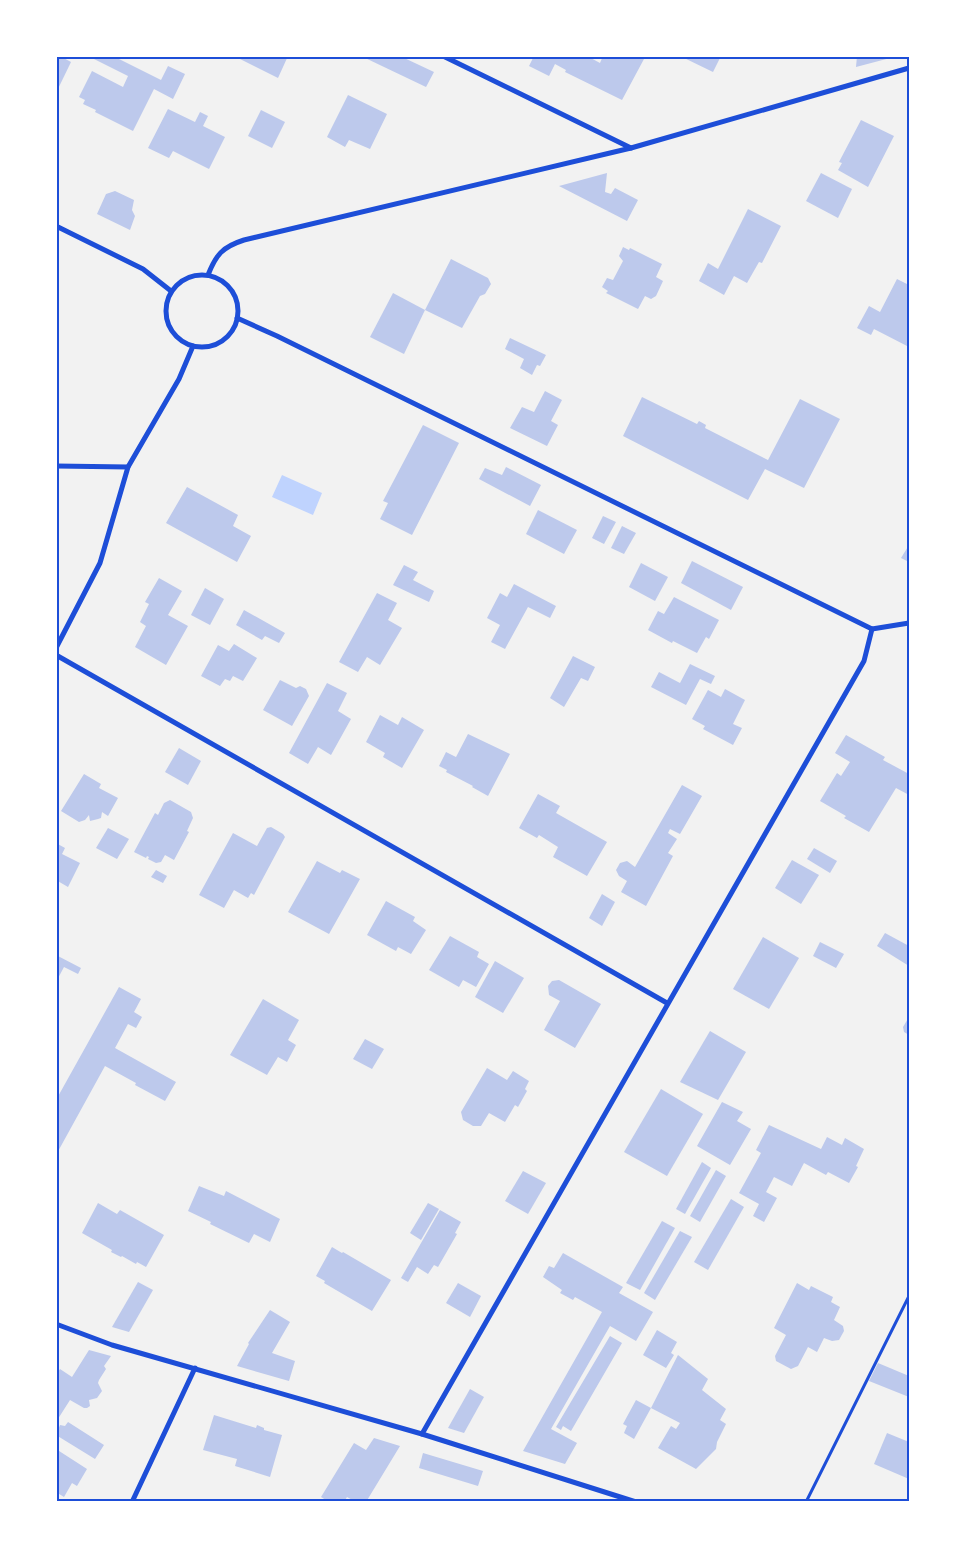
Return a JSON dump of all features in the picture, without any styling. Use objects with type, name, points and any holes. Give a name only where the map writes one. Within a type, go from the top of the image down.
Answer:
[{"type":"street","points":[[443,56],[631,148]]},
{"type":"street","points":[[208,275],[215,257],[230,244],[631,148],[909,68]]},
{"type":"street","points":[[56,226],[143,269],[171,291]]},
{"type":"street","points":[[197,275],[208,275],[228,286],[234,295],[237,306],[237,318],[234,327],[221,341],[212,345],[193,346],[182,341],[174,334],[168,324],[167,301],[171,291],[178,283],[197,275]]},
{"type":"street","points":[[237,318],[872,629],[909,623]]},
{"type":"street","points":[[56,648],[100,563],[128,467],[178,379],[193,346]]},
{"type":"street","points":[[56,466],[128,467]]},
{"type":"street","points":[[422,1434],[864,661],[872,629]]},
{"type":"street","points":[[56,655],[667,1003]]},
{"type":"street","points":[[56,1324],[112,1345],[422,1434],[636,1502]]},
{"type":"street","points":[[132,1502],[195,1368]]},
{"type":"path","points":[[806,1502],[909,1296]]},
{"type":"water","points":[[282,475],[322,493],[313,515],[272,497]]},
{"type":"building","points":[[56,56],[71,62],[56,93]]},
{"type":"building","points":[[88,56],[113,56],[161,80],[168,66],[185,74],[173,99],[154,89],[133,131],[83,104],[85,100],[79,97],[92,71],[123,87],[128,76]]},
{"type":"building","points":[[234,56],[288,56],[278,78]]},
{"type":"building","points":[[361,56],[400,56],[434,72],[426,87]]},
{"type":"building","points":[[534,56],[587,56],[600,63],[603,56],[638,56],[644,59],[622,100],[565,72],[566,70],[555,64],[549,76],[529,66]]},
{"type":"building","points":[[680,56],[721,56],[713,72]]},
{"type":"building","points":[[857,56],[893,56],[894,57],[856,67]]},
{"type":"building","points":[[348,95],[387,114],[370,149],[349,140],[345,147],[327,137]]},
{"type":"building","points":[[168,109],[195,122],[200,112],[208,116],[203,126],[225,137],[209,169],[173,151],[169,158],[148,148]]},
{"type":"building","points":[[261,110],[285,122],[272,148],[248,136]]},
{"type":"building","points":[[861,120],[894,136],[868,187],[838,170],[842,163],[839,162]]},
{"type":"building","points":[[607,173],[605,192],[611,194],[615,188],[638,200],[627,221],[559,186]]},
{"type":"building","points":[[821,173],[852,189],[838,218],[806,201]]},
{"type":"building","points":[[115,191],[134,200],[132,210],[135,216],[130,230],[97,214],[106,194]]},
{"type":"building","points":[[748,209],[781,226],[762,263],[759,262],[747,283],[734,276],[724,295],[699,281],[708,263],[718,269]]},
{"type":"building","points":[[623,247],[629,250],[630,248],[662,264],[656,277],[663,281],[656,296],[651,299],[645,296],[638,309],[606,293],[608,291],[602,287],[607,278],[613,280],[623,261],[619,256]]},
{"type":"building","points":[[451,259],[488,278],[491,284],[485,294],[480,296],[462,328],[425,310]]},
{"type":"building","points":[[897,279],[909,285],[909,347],[874,329],[871,335],[857,328],[869,306],[880,312]]},
{"type":"building","points":[[393,293],[425,310],[404,354],[370,337]]},
{"type":"building","points":[[510,338],[546,355],[540,366],[537,365],[532,375],[520,368],[524,359],[505,349]]},
{"type":"building","points":[[545,391],[562,400],[551,421],[558,425],[547,446],[510,428],[522,407],[534,412]]},
{"type":"building","points":[[642,397],[697,424],[699,421],[706,425],[705,428],[768,460],[800,399],[840,419],[804,488],[765,469],[748,500],[623,436]]},
{"type":"building","points":[[423,425],[459,443],[412,535],[380,519],[388,503],[383,501]]},
{"type":"building","points":[[506,467],[541,485],[530,506],[479,479],[485,468],[502,475]]},
{"type":"building","points":[[187,487],[238,515],[233,526],[251,536],[237,562],[166,523]]},
{"type":"building","points":[[538,510],[577,530],[564,554],[526,534]]},
{"type":"building","points":[[603,516],[616,522],[604,544],[592,538]]},
{"type":"building","points":[[622,526],[636,533],[624,554],[611,548]]},
{"type":"building","points":[[909,545],[909,562],[901,558]]},
{"type":"building","points":[[692,561],[743,587],[731,610],[681,583]]},
{"type":"building","points":[[641,563],[668,577],[655,601],[629,587]]},
{"type":"building","points":[[404,565],[418,572],[413,580],[434,591],[429,602],[393,585]]},
{"type":"building","points":[[159,578],[182,591],[168,615],[188,626],[166,665],[135,647],[146,626],[140,622],[149,604],[145,602]]},
{"type":"building","points":[[514,584],[556,606],[550,618],[528,607],[505,649],[491,642],[500,625],[487,618],[500,593],[507,597]]},
{"type":"building","points":[[205,588],[224,599],[210,625],[191,615]]},
{"type":"building","points":[[377,593],[397,603],[388,620],[402,628],[380,665],[367,657],[358,672],[339,662]]},
{"type":"building","points":[[674,597],[719,620],[709,639],[706,637],[697,653],[673,641],[672,643],[648,630],[658,611],[664,614]]},
{"type":"building","points":[[244,610],[285,633],[279,643],[265,636],[262,640],[236,625]]},
{"type":"building","points":[[234,644],[257,658],[243,681],[233,676],[230,681],[225,679],[220,686],[201,676],[218,645],[229,651]]},
{"type":"building","points":[[573,656],[595,667],[588,681],[581,678],[564,707],[550,698]]},
{"type":"building","points":[[690,664],[715,676],[711,684],[700,679],[686,705],[651,687],[659,672],[680,683]]},
{"type":"building","points":[[280,680],[296,688],[300,686],[306,689],[309,696],[292,726],[263,710]]},
{"type":"building","points":[[327,683],[347,693],[338,711],[351,719],[331,755],[318,747],[308,764],[289,753]]},
{"type":"building","points":[[725,689],[745,700],[733,724],[742,728],[733,745],[703,729],[705,726],[692,719],[708,690],[721,697]]},
{"type":"building","points":[[380,715],[398,725],[402,717],[424,730],[402,768],[383,757],[385,753],[366,742]]},
{"type":"building","points":[[468,734],[510,754],[488,796],[439,766],[446,752],[456,757]]},
{"type":"building","points":[[846,735],[885,757],[883,760],[909,774],[909,795],[896,788],[869,832],[844,818],[846,816],[820,801],[837,773],[841,776],[850,762],[835,753]]},
{"type":"building","points":[[179,748],[201,761],[188,785],[165,772]]},
{"type":"building","points":[[84,774],[101,784],[99,788],[118,798],[108,816],[102,812],[101,818],[90,821],[89,815],[85,820],[79,822],[61,811]]},
{"type":"building","points":[[682,785],[702,796],[680,834],[670,829],[668,833],[677,839],[668,853],[673,856],[646,906],[621,892],[627,881],[619,876],[616,870],[620,863],[627,861],[635,867]]},
{"type":"building","points":[[538,794],[560,806],[556,813],[607,842],[587,876],[553,857],[558,847],[539,835],[537,838],[519,828]]},
{"type":"building","points":[[170,800],[191,812],[193,818],[187,831],[189,832],[174,860],[165,855],[161,862],[156,863],[148,859],[149,857],[147,856],[146,858],[134,852],[155,813],[158,815],[164,803]]},
{"type":"building","points":[[271,827],[285,837],[254,895],[251,893],[248,898],[234,890],[224,908],[199,895],[233,833],[257,846],[267,828]]},
{"type":"building","points":[[108,828],[129,839],[117,859],[96,848]]},
{"type":"building","points":[[56,843],[65,848],[62,854],[80,863],[68,887],[56,880]]},
{"type":"building","points":[[814,848],[837,861],[830,873],[807,859]]},
{"type":"building","points":[[792,860],[819,875],[801,904],[775,888]]},
{"type":"building","points":[[317,861],[340,873],[342,870],[360,879],[329,934],[288,912]]},
{"type":"building","points":[[156,870],[167,876],[163,883],[151,877]]},
{"type":"building","points":[[602,894],[615,902],[602,926],[589,918]]},
{"type":"building","points":[[386,901],[415,917],[413,921],[426,930],[411,954],[398,947],[396,951],[367,935]]},
{"type":"building","points":[[885,933],[909,946],[909,966],[877,946]]},
{"type":"building","points":[[450,936],[479,952],[477,957],[489,964],[476,987],[463,980],[459,987],[429,970]]},
{"type":"building","points":[[763,937],[799,958],[769,1009],[733,989]]},
{"type":"building","points":[[820,942],[844,954],[836,968],[813,956]]},
{"type":"building","points":[[56,955],[81,968],[78,974],[64,967],[56,982]]},
{"type":"building","points":[[495,961],[524,978],[503,1013],[475,997]]},
{"type":"building","points":[[559,980],[601,1004],[575,1048],[544,1030],[560,1001],[549,995],[548,986],[552,981]]},
{"type":"building","points":[[119,987],[141,999],[134,1012],[142,1017],[136,1028],[128,1024],[115,1048],[176,1082],[165,1101],[105,1066],[56,1155],[56,1100]]},
{"type":"building","points":[[263,999],[299,1020],[288,1040],[296,1045],[287,1062],[278,1057],[267,1075],[230,1055]]},
{"type":"building","points":[[909,1017],[909,1035],[904,1032],[903,1027]]},
{"type":"building","points":[[710,1031],[746,1052],[718,1100],[680,1082]]},
{"type":"building","points":[[365,1039],[384,1049],[372,1069],[353,1059]]},
{"type":"building","points":[[487,1068],[507,1080],[513,1071],[529,1081],[525,1089],[527,1091],[518,1107],[515,1105],[505,1122],[489,1113],[481,1126],[473,1126],[463,1120],[461,1112]]},
{"type":"building","points":[[661,1089],[703,1114],[667,1176],[624,1152]]},
{"type":"building","points":[[722,1102],[743,1112],[737,1121],[751,1129],[730,1165],[697,1146]]},
{"type":"building","points":[[769,1125],[821,1149],[827,1137],[842,1145],[845,1138],[864,1149],[856,1166],[858,1167],[849,1183],[828,1172],[826,1175],[804,1163],[792,1186],[774,1177],[766,1192],[777,1198],[764,1222],[753,1216],[759,1204],[739,1193],[761,1153],[756,1150]]},
{"type":"building","points":[[702,1162],[711,1168],[685,1214],[676,1209]]},
{"type":"building","points":[[716,1170],[726,1176],[700,1222],[690,1216]]},
{"type":"building","points":[[523,1171],[546,1183],[528,1214],[505,1201]]},
{"type":"building","points":[[199,1186],[224,1196],[226,1191],[280,1219],[270,1242],[254,1234],[249,1243],[188,1211]]},
{"type":"building","points":[[731,1199],[744,1207],[708,1270],[694,1262]]},
{"type":"building","points":[[98,1203],[117,1214],[120,1210],[164,1235],[146,1267],[111,1252],[112,1250],[82,1233]]},
{"type":"building","points":[[428,1203],[439,1209],[421,1240],[410,1233]]},
{"type":"building","points":[[440,1210],[461,1222],[455,1233],[457,1234],[438,1267],[434,1265],[428,1274],[417,1267],[408,1282],[401,1278]]},
{"type":"building","points":[[662,1221],[675,1228],[640,1290],[626,1283]]},
{"type":"building","points":[[680,1231],[692,1237],[655,1300],[644,1293]]},
{"type":"building","points":[[332,1247],[391,1280],[372,1311],[324,1283],[325,1281],[316,1276]]},
{"type":"building","points":[[563,1253],[623,1287],[619,1293],[653,1312],[636,1341],[610,1326],[551,1429],[577,1443],[565,1464],[523,1451],[602,1312],[575,1297],[573,1300],[560,1293],[562,1290],[543,1277],[549,1266],[554,1268]]},
{"type":"building","points":[[138,1282],[153,1290],[129,1332],[112,1327]]},
{"type":"building","points":[[458,1283],[481,1296],[470,1317],[446,1303]]},
{"type":"building","points":[[797,1283],[809,1290],[811,1286],[833,1297],[831,1302],[840,1307],[834,1320],[843,1326],[844,1331],[839,1340],[832,1341],[824,1338],[817,1352],[808,1347],[798,1366],[791,1369],[776,1361],[775,1356],[786,1335],[774,1328]]},
{"type":"building","points":[[270,1310],[290,1322],[272,1353],[295,1361],[289,1381],[237,1366],[248,1343]]},
{"type":"building","points":[[657,1330],[677,1342],[671,1353],[674,1355],[666,1368],[643,1355]]},
{"type":"building","points":[[610,1336],[622,1343],[571,1431],[563,1426],[561,1430],[556,1427]]},
{"type":"building","points":[[89,1350],[111,1356],[104,1366],[106,1369],[98,1383],[102,1391],[97,1398],[89,1400],[90,1406],[87,1408],[70,1400],[56,1422],[56,1375],[60,1369],[72,1377]]},
{"type":"building","points":[[678,1355],[708,1379],[702,1390],[726,1409],[720,1420],[726,1424],[717,1442],[716,1449],[696,1469],[658,1448],[671,1426],[676,1429],[680,1423],[651,1408]]},
{"type":"building","points":[[878,1363],[909,1376],[909,1397],[869,1381]]},
{"type":"building","points":[[470,1389],[484,1397],[464,1433],[448,1428]]},
{"type":"building","points":[[636,1400],[651,1408],[634,1439],[624,1433],[627,1426],[623,1424]]},
{"type":"building","points":[[214,1415],[256,1428],[257,1425],[264,1428],[264,1430],[282,1435],[270,1477],[235,1466],[237,1459],[203,1450]]},
{"type":"building","points":[[68,1422],[104,1445],[95,1459],[56,1435],[60,1425],[65,1426]]},
{"type":"building","points":[[887,1433],[909,1442],[909,1479],[874,1464]]},
{"type":"building","points":[[374,1438],[400,1446],[366,1502],[356,1502],[347,1497],[344,1502],[329,1502],[321,1497],[354,1443],[366,1450]]},
{"type":"building","points":[[56,1449],[87,1469],[77,1486],[72,1483],[64,1497],[56,1492]]},
{"type":"building","points":[[423,1453],[483,1471],[478,1486],[419,1468]]}]
